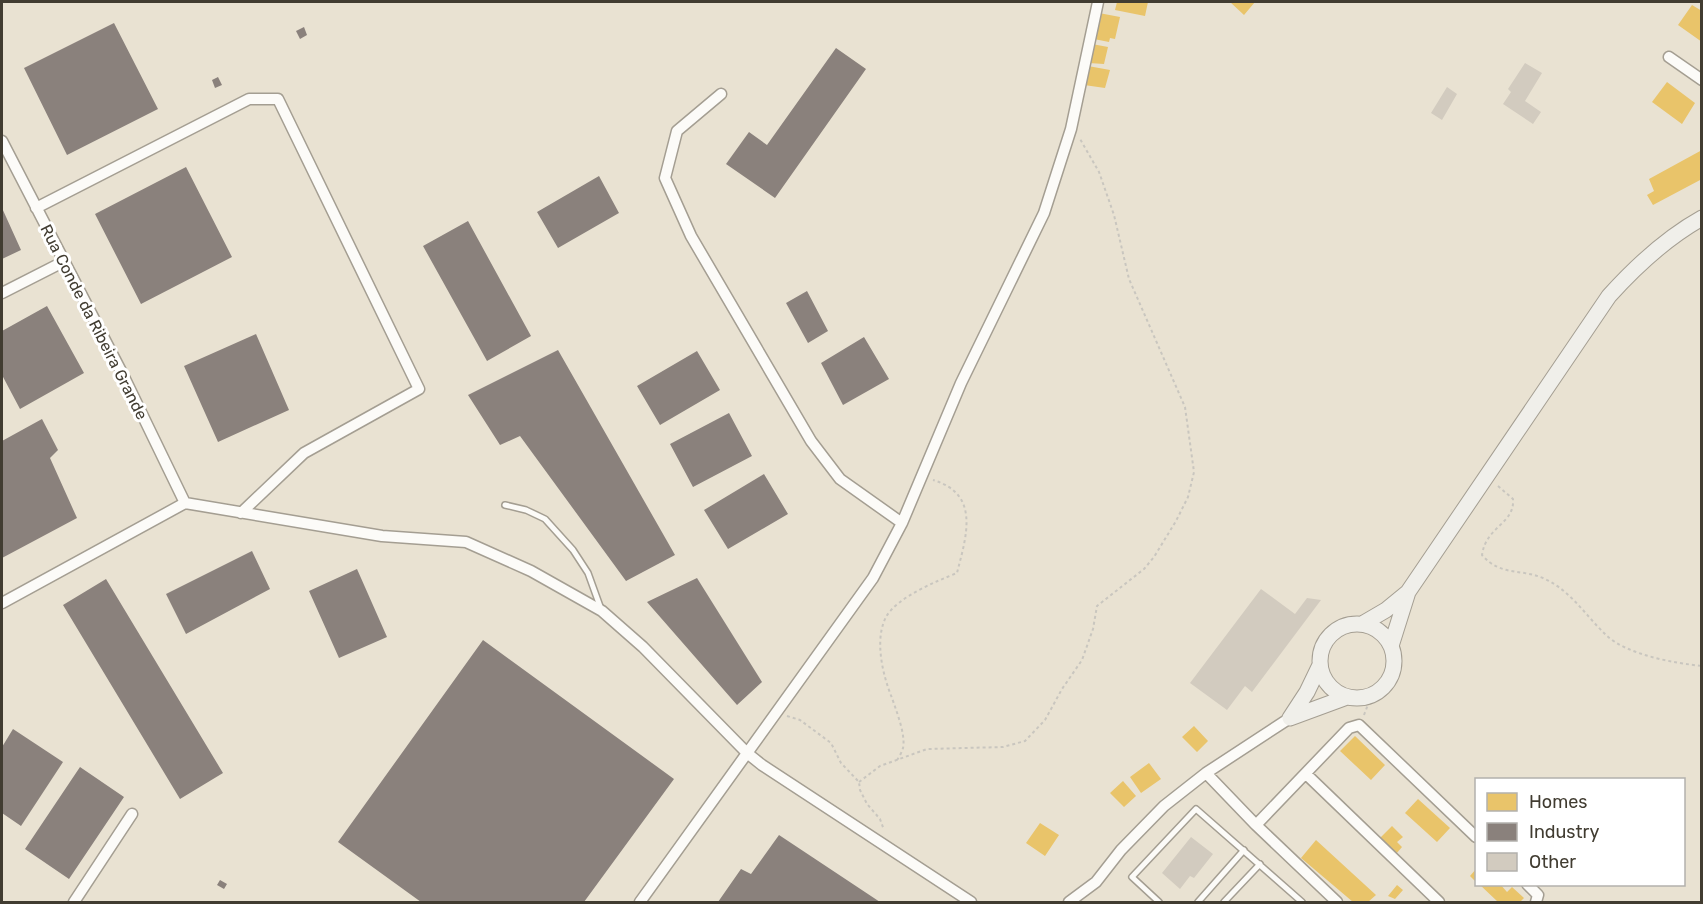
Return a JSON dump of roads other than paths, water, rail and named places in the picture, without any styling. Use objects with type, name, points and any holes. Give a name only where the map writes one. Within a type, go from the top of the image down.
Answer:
[{"type":"street","points":[[640,903],[873,578],[902,523],[961,383],[1044,213],[1072,124],[1098,2]]},
{"type":"street","points":[[1669,57],[1701,80]]},
{"type":"street","points":[[722,94],[677,131],[665,178],[691,236],[811,441],[840,479],[902,523]]},
{"type":"street","points":[[36,208],[249,99],[278,99],[418,389],[304,453],[241,513]]},
{"type":"street","name":"Rua Conde da Ribeira Grande","points":[[2,141],[123,375],[185,503]]},
{"type":"street","points":[[1390,646],[1408,592],[1609,296],[1635,267],[1680,231],[1701,218]]},
{"type":"street","points":[[2,294],[63,262]]},
{"type":"street","points":[[2,603],[185,503],[382,536],[465,542],[531,571],[602,611],[643,647],[747,753],[837,816],[971,903]]},
{"type":"street","points":[[1362,624],[1386,610],[1408,592]]},
{"type":"street","points":[[1290,718],[1307,692],[1320,665],[1327,639],[1336,630],[1349,625],[1362,624],[1374,628],[1384,635],[1394,660],[1392,674],[1384,686],[1360,698],[1347,697],[1339,693],[1326,681],[1320,665]]},
{"type":"street","points":[[1069,903],[1096,882],[1121,850],[1164,806],[1206,773],[1290,718],[1347,697]]},
{"type":"street","points":[[1256,825],[1349,728],[1359,726],[1475,836]]},
{"type":"street","points":[[1206,773],[1256,825],[1338,903]]},
{"type":"street","points":[[1306,774],[1439,903]]},
{"type":"street","points":[[74,903],[132,814]]},
{"type":"street","points":[[1528,886],[1538,895],[1536,903]]},
{"type":"lane","points":[[505,505],[526,510],[545,519],[573,550],[588,573],[602,611]]},
{"type":"lane","points":[[1159,903],[1132,877],[1196,809],[1302,903]]},
{"type":"lane","points":[[1198,903],[1244,850]]},
{"type":"lane","points":[[1224,903],[1260,864]]}]
